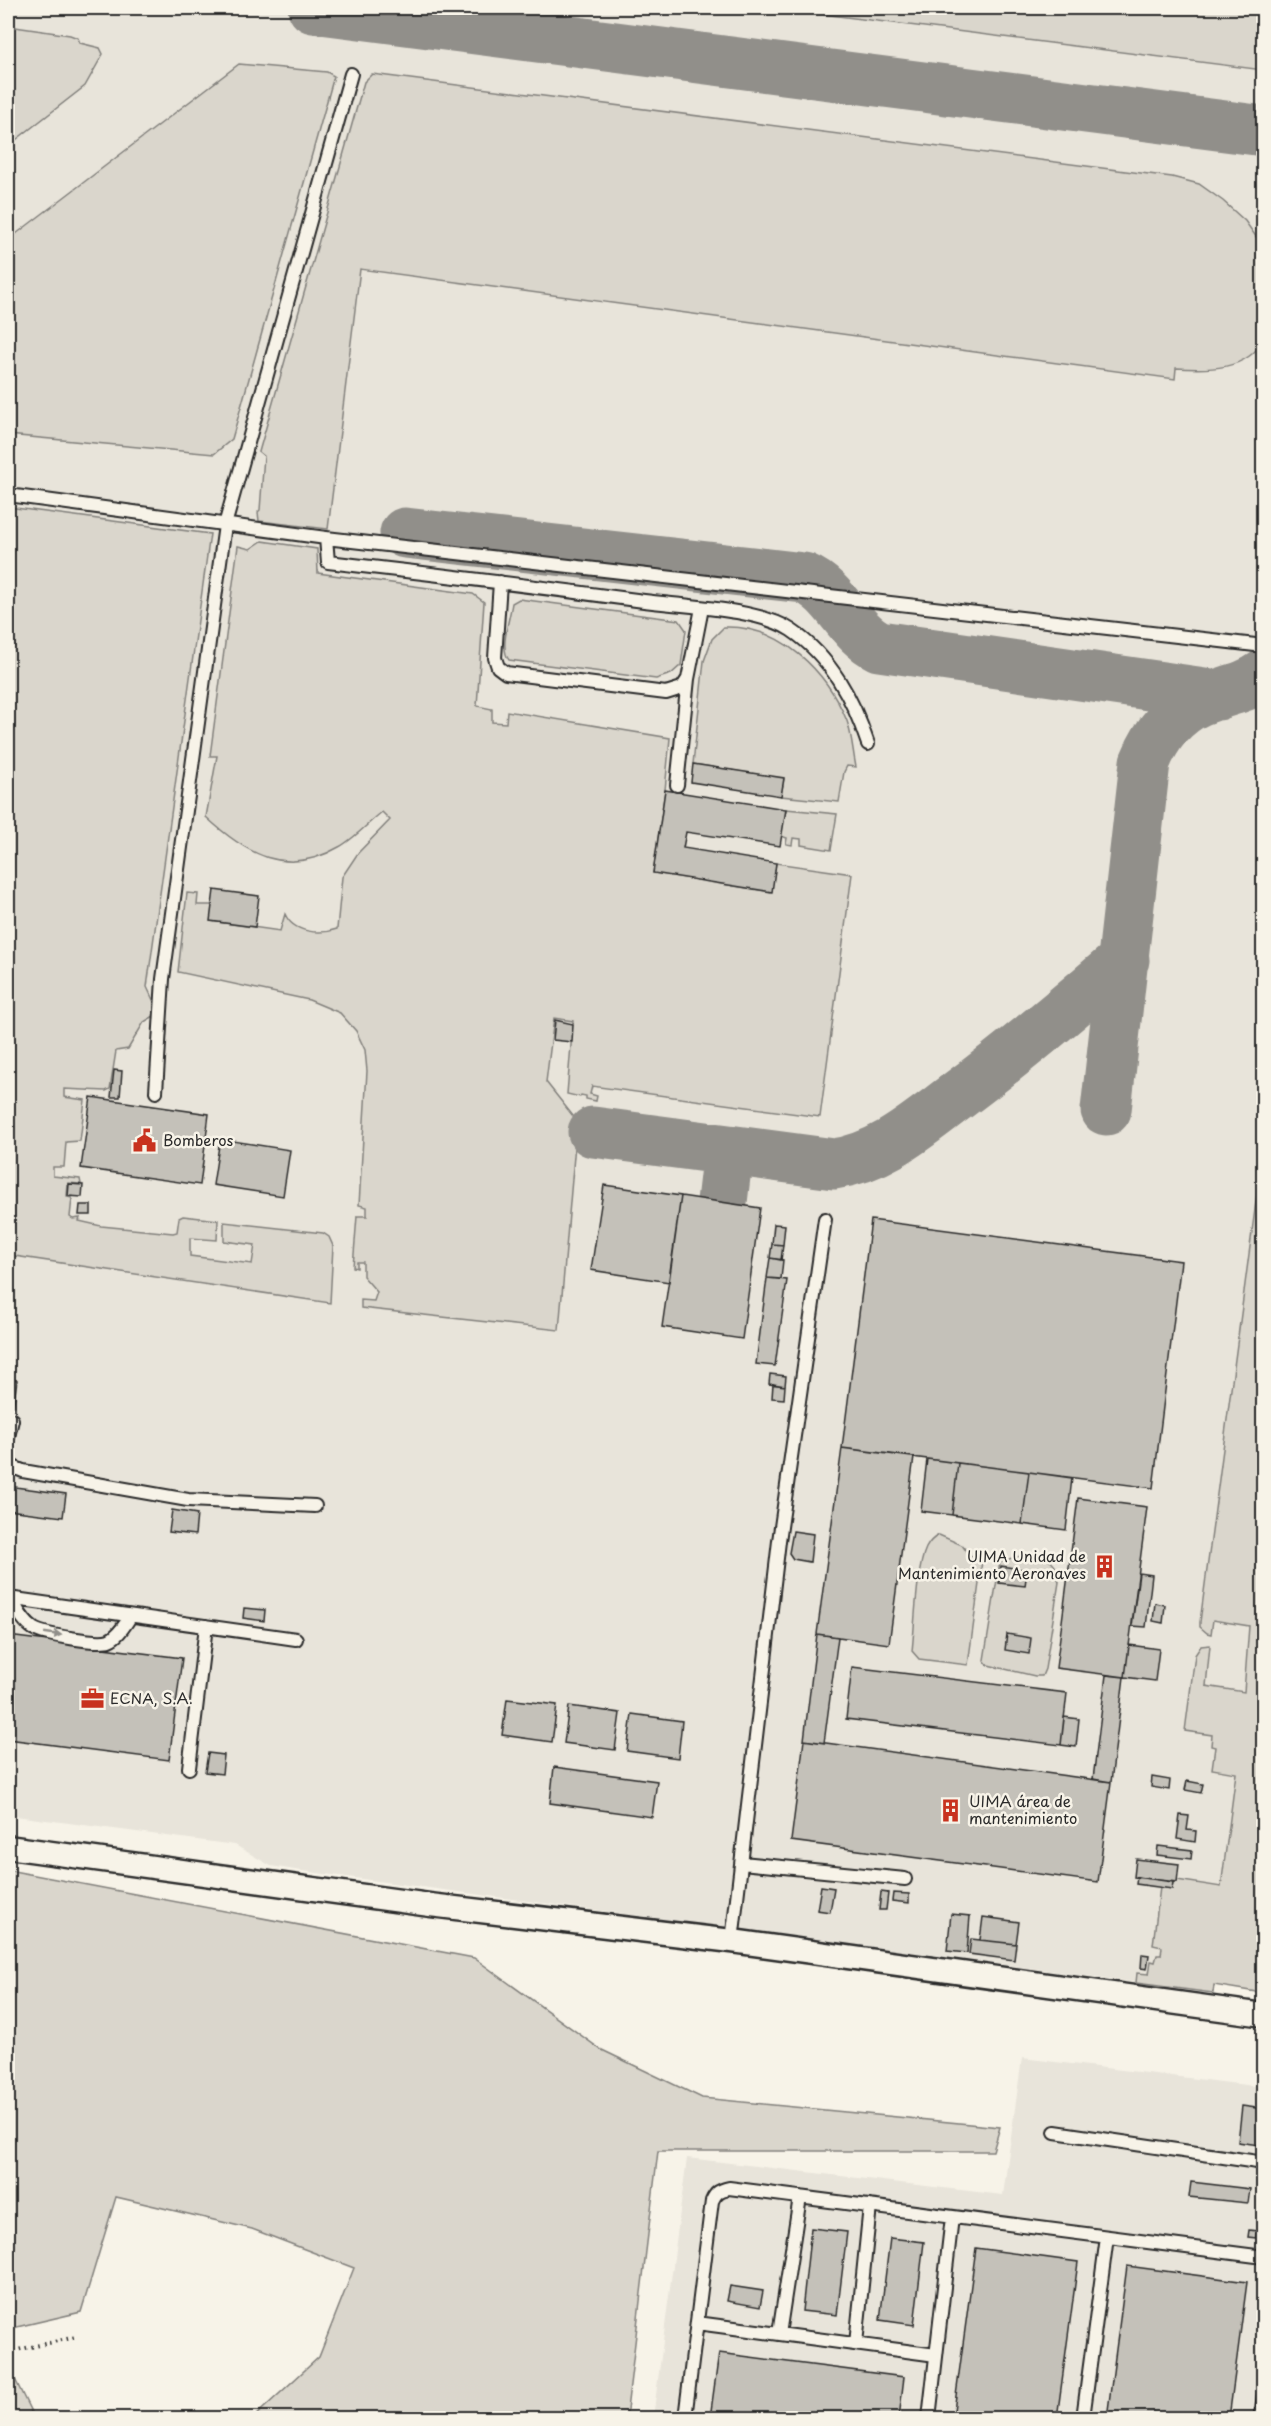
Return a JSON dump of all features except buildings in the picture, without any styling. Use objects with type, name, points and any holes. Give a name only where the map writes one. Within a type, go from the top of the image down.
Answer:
[{"type":"street","points":[[8,1847],[430,1905],[732,1941],[1263,2015]]},
{"type":"lane","points":[[156,1092],[163,979],[225,525],[351,74]]},
{"type":"lane","points":[[8,495],[326,538],[1263,646]]},
{"type":"lane","points":[[326,538],[328,562],[500,582],[768,618],[789,629],[828,664],[858,714],[868,744]]},
{"type":"lane","points":[[500,582],[495,658],[498,667],[506,673],[658,693],[677,691],[688,679]]},
{"type":"lane","points":[[678,785],[688,679],[702,608]]},
{"type":"lane","points":[[658,693],[676,700],[684,712]]},
{"type":"lane","points":[[732,1941],[779,1541],[825,1219]]},
{"type":"lane","points":[[8,1437],[12,1420]]},
{"type":"lane","points":[[8,1465],[22,1471],[188,1500],[315,1506]]},
{"type":"lane","points":[[9,1598],[296,1639]]},
{"type":"lane","points":[[9,1598],[32,1628],[42,1633],[104,1642],[118,1634],[131,1616]]},
{"type":"lane","points":[[189,1768],[206,1626]]},
{"type":"lane","points":[[742,1863],[905,1879]]},
{"type":"lane","points":[[1055,2132],[1263,2163]]},
{"type":"lane","points":[[685,2418],[712,2201],[721,2189],[729,2188],[1263,2257]]},
{"type":"lane","points":[[778,2334],[800,2197]]},
{"type":"lane","points":[[856,2344],[870,2206]]},
{"type":"lane","points":[[929,2418],[952,2217]]},
{"type":"lane","points":[[1083,2418],[1107,2237]]},
{"type":"lane","points":[[697,2323],[936,2355]]},
{"type":"lane","points":[[1261,2418],[1263,2394]]},
{"type":"path","points":[[8,2352],[76,2337]]},
{"type":"shaded area","points":[[8,8],[1263,8],[1263,1993],[1214,1985],[1213,1993],[295,1870],[271,1866],[235,1845],[8,1815]]},
{"type":"shaded area","points":[[775,8],[1263,8],[1263,70]]},
{"type":"shaded area","points":[[8,26],[70,35],[78,38],[80,43],[100,48],[103,54],[85,86],[8,146]]},
{"type":"shaded area","points":[[239,64],[327,72],[334,76],[232,439],[214,454],[8,435],[8,240]]},
{"type":"shaded area","points":[[372,74],[1172,177],[1199,184],[1245,221],[1262,245],[1263,340],[1247,358],[1237,363],[1213,368],[1176,368],[1175,379],[360,269],[328,529],[259,521],[264,456],[259,452],[364,82]]},
{"type":"shaded area","points":[[8,507],[210,534],[147,987],[154,1002],[154,1016],[144,1022],[128,1049],[116,1051],[110,1089],[106,1091],[64,1089],[64,1097],[85,1100],[80,1141],[66,1142],[64,1167],[53,1167],[53,1176],[80,1179],[81,1184],[68,1183],[67,1197],[72,1198],[70,1217],[80,1218],[79,1221],[101,1226],[173,1233],[177,1232],[179,1218],[183,1216],[218,1220],[217,1240],[190,1238],[190,1256],[252,1264],[255,1245],[224,1241],[224,1222],[323,1233],[329,1237],[333,1246],[330,1303],[8,1255]]},
{"type":"shaded area","points":[[262,541],[317,549],[318,573],[473,594],[484,602],[477,706],[492,709],[492,722],[506,723],[507,711],[670,738],[653,873],[771,892],[776,863],[852,874],[820,1117],[592,1086],[590,1094],[597,1096],[596,1101],[586,1099],[586,1096],[567,1094],[573,1021],[554,1018],[546,1082],[577,1121],[559,1330],[361,1308],[361,1300],[374,1301],[377,1292],[363,1276],[363,1262],[357,1262],[357,1268],[353,1267],[357,1216],[367,1216],[367,1207],[359,1205],[367,1071],[365,1050],[356,1031],[340,1013],[309,1000],[178,972],[187,893],[198,894],[197,905],[212,905],[211,921],[280,931],[285,914],[300,929],[323,932],[337,929],[342,877],[358,853],[390,820],[382,812],[339,847],[320,856],[301,861],[284,861],[268,858],[236,842],[206,817],[217,756],[210,756],[238,546],[250,549]]},
{"type":"shaded area","points":[[519,599],[679,620],[686,630],[681,665],[671,674],[656,679],[509,660],[505,648],[506,633],[512,603]]},
{"type":"shaded area","points":[[724,627],[745,628],[783,643],[815,669],[828,685],[847,721],[856,767],[847,766],[844,772],[839,802],[781,796],[784,779],[693,764],[704,661],[712,639]]},
{"type":"shaded area","points":[[786,809],[837,814],[831,850],[801,845],[801,839],[793,838],[792,845],[786,844],[787,838],[781,836]]},
{"type":"shaded area","points":[[1263,1149],[1263,1993],[1214,1985],[1213,1993],[1136,1983],[1137,1973],[1149,1974],[1151,1961],[1155,1962],[1157,1955],[1161,1955],[1162,1947],[1153,1945],[1160,1887],[1172,1889],[1173,1882],[1177,1880],[1221,1887],[1236,1773],[1212,1769],[1215,1747],[1211,1746],[1212,1735],[1185,1731],[1195,1655],[1201,1646],[1210,1645],[1206,1686],[1244,1692],[1249,1626],[1213,1620],[1211,1634],[1200,1627],[1200,1622]]},
{"type":"shaded area","points":[[939,1535],[962,1545],[969,1555],[982,1561],[968,1665],[919,1659],[912,1651],[918,1583],[923,1557],[928,1544]]},
{"type":"shaded area","points":[[1042,1555],[1055,1566],[1059,1582],[1042,1676],[988,1665],[984,1660],[1000,1561],[1021,1556]]},
{"type":"shaded area","points":[[8,1870],[474,1958],[600,2049],[702,2098],[1000,2127],[993,2151],[658,2151],[626,2418],[250,2418],[254,2417],[319,2357],[354,2268],[252,2229],[116,2197],[81,2312],[8,2329]]},
{"type":"shaded area","points":[[1022,2058],[1263,2087],[1263,2418],[653,2418],[687,2158],[1003,2195]]},
{"type":"shaded area","points":[[12,2373],[34,2418],[8,2418],[8,2376]]},
{"type":"taxiway","points":[[313,8],[1264,131]]},
{"type":"taxiway","points":[[405,533],[804,578],[825,592],[859,631],[879,646],[1218,695]]},
{"type":"taxiway","points":[[1106,1110],[1145,762],[1166,726],[1189,706],[1248,684],[1264,675]]},
{"type":"taxiway","points":[[593,1132],[834,1164],[852,1160],[884,1147],[928,1118],[979,1080],[1124,960]]},
{"type":"taxiway","points":[[722,1202],[728,1150]]},
{"type":"place","name":"Bomberos","points":[[145,1141]]},
{"type":"place","name":"UIMA Unidad de Mantenimiento Aeronaves","points":[[1104,1566]]},
{"type":"place","name":"ECNA, S.A.","points":[[92,1699]]},
{"type":"place","name":"UIMA área de mantenimiento","points":[[951,1811]]}]
